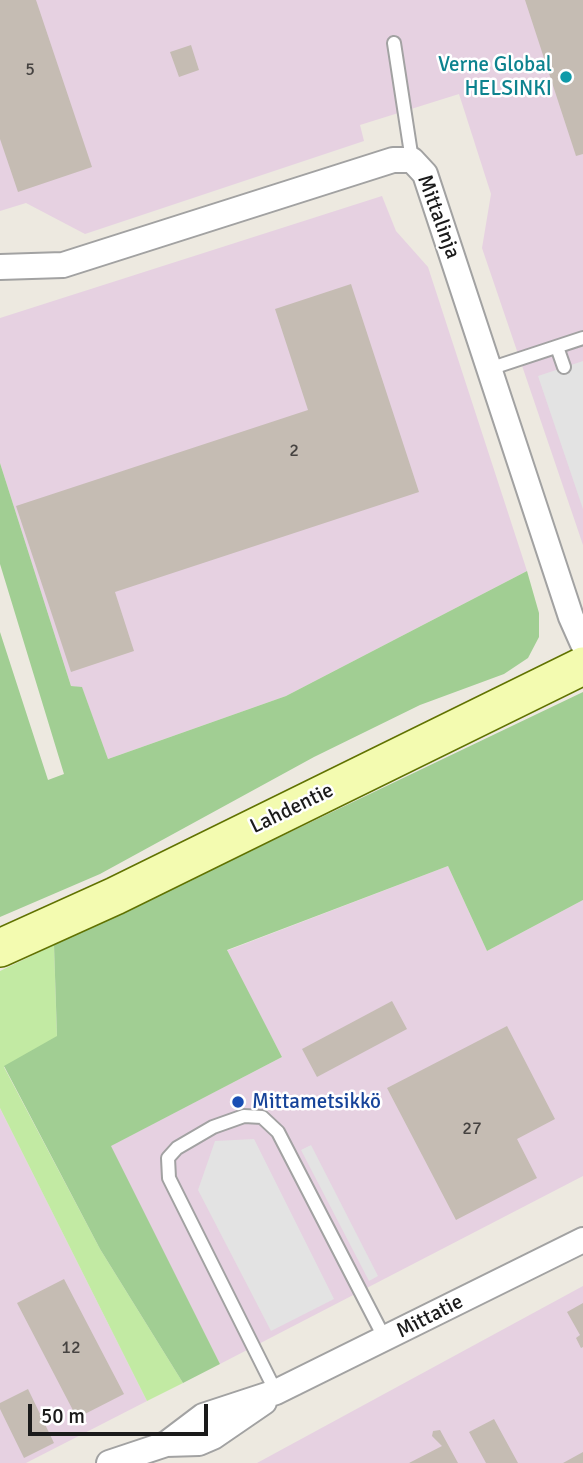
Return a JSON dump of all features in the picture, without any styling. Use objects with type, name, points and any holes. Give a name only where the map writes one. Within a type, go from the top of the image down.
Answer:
[{"type":"main road","name":"Lahdentie","points":[[0,948],[116,896],[583,666]]},
{"type":"street","name":"Mittalinja","points":[[0,267],[63,265],[393,160],[412,160],[425,174],[571,617],[583,643]]},
{"type":"street","name":"Mittatie","points":[[109,1463],[166,1444],[199,1443],[208,1427],[583,1240]]},
{"type":"lane","points":[[394,43],[412,160]]},
{"type":"lane","points":[[489,369],[583,338]]},
{"type":"lane","points":[[557,347],[564,367]]},
{"type":"lane","points":[[276,1392],[169,1178],[168,1158],[177,1148],[213,1126],[244,1116],[262,1117],[278,1132],[386,1340]]},
{"type":"shaded area","points":[[0,0],[583,0],[583,545],[482,248],[491,194],[459,94],[360,125],[364,141],[85,234],[26,203],[0,211]]},
{"type":"shaded area","points":[[382,196],[396,231],[428,267],[527,571],[286,696],[108,759],[82,688],[71,686],[0,463],[0,318]]},
{"type":"shaded area","points":[[583,361],[583,509],[538,376]]},
{"type":"shaded area","points":[[448,866],[487,951],[583,900],[583,1176],[220,1364],[110,1146],[282,1057],[226,951]]},
{"type":"shaded area","points":[[0,1108],[147,1401],[26,1463],[0,1463]]},
{"type":"shaded area","points":[[254,1139],[334,1299],[271,1331],[198,1190],[215,1141]]},
{"type":"shaded area","points":[[311,1145],[378,1276],[369,1281],[301,1150]]},
{"type":"shaded area","points":[[583,1286],[583,1463],[257,1463]]},
{"type":"green space","points":[[0,463],[71,686],[82,687],[108,759],[286,696],[527,571],[539,613],[539,637],[528,658],[504,674],[420,705],[314,757],[100,874],[0,917],[0,632],[48,780],[64,774],[0,564]]},
{"type":"green space","points":[[583,692],[583,900],[487,951],[448,866],[227,950],[282,1057],[111,1146],[220,1364],[183,1383],[100,1249],[4,1066],[57,1036],[54,945]]},
{"type":"green space","points":[[54,945],[57,1037],[4,1067],[100,1249],[183,1383],[147,1401],[0,1108],[0,971]]},
{"type":"building","points":[[0,0],[36,0],[92,167],[18,192],[0,139]]},
{"type":"building","name":"Verne Global HELSINKI","points":[[525,0],[583,0],[583,154],[576,156]]},
{"type":"building","points":[[191,45],[199,70],[179,77],[170,52]]},
{"type":"building","points":[[351,284],[419,492],[115,592],[134,651],[71,672],[16,506],[308,410],[275,309]]},
{"type":"building","points":[[392,1001],[407,1029],[317,1077],[302,1049]]},
{"type":"building","points":[[507,1026],[555,1119],[517,1139],[537,1178],[456,1220],[387,1088]]},
{"type":"building","points":[[64,1279],[124,1394],[77,1418],[17,1303]]},
{"type":"building","points":[[583,1303],[581,1348],[576,1338],[580,1335],[567,1312]]},
{"type":"building","points":[[28,1389],[54,1443],[24,1458],[0,1409],[0,1403]]},
{"type":"building","points":[[494,1419],[518,1463],[486,1463],[469,1432]]},
{"type":"building","points":[[440,1430],[458,1463],[409,1463],[442,1446],[432,1436],[433,1431]]},
{"type":"building","points":[[583,1452],[583,1463],[563,1463]]},
{"type":"place","name":"Verne Global HELSINKI","points":[[566,77]]},
{"type":"place","name":"Mittametsikkö","points":[[238,1102]]}]
